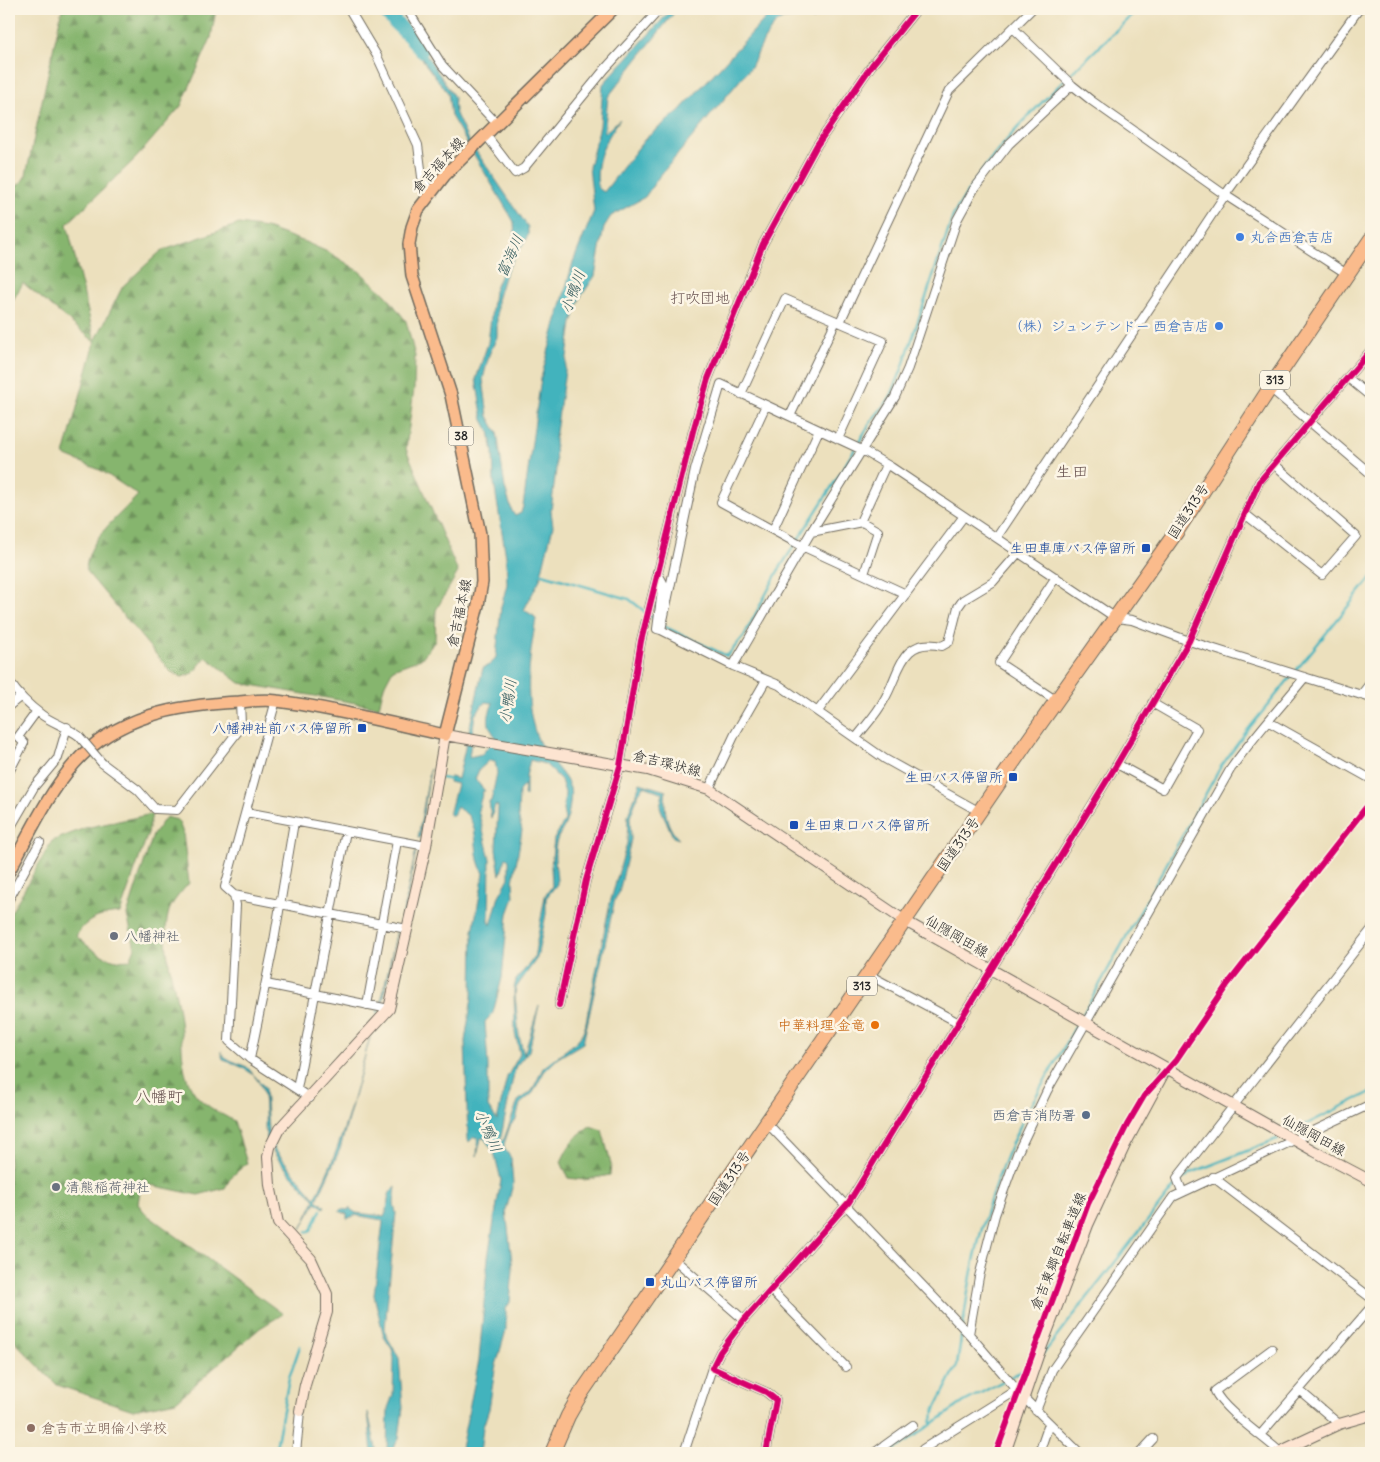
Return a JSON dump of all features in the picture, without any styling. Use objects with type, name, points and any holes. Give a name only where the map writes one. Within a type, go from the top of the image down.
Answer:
[{"type":"highway","name":"国道313号","points":[[552,1453],[568,1416],[905,921],[1177,530],[1371,239]]},
{"type":"main road","name":"倉吉福本線","points":[[444,734],[478,605],[482,582],[482,557],[480,534],[451,395],[416,292],[409,260],[412,227],[418,210],[430,192],[613,9]]},
{"type":"main road","points":[[9,871],[61,780],[75,763],[94,745],[135,720],[165,710],[210,702],[276,700],[444,734]]},
{"type":"street","points":[[349,9],[377,56],[418,145],[422,177],[430,192]]},
{"type":"street","points":[[407,9],[442,64],[497,124]]},
{"type":"street","points":[[485,136],[515,174],[524,168],[605,69],[660,9]]},
{"type":"street","points":[[559,1004],[586,880],[620,766],[641,641],[657,572],[708,379],[764,244],[817,145],[872,65],[917,9]]},
{"type":"street","points":[[790,416],[838,322],[949,91],[1032,9]]},
{"type":"street","points":[[997,537],[1225,195],[1359,9]]},
{"type":"street","points":[[1013,28],[1072,85],[1225,195],[1347,274]]},
{"type":"street","points":[[733,666],[802,546],[895,397],[908,368],[957,220],[974,189],[1009,144],[1072,85]]},
{"type":"street","points":[[741,394],[785,299],[883,341],[838,439]]},
{"type":"street","points":[[684,1453],[712,1368],[720,1352],[744,1320],[845,1206],[1118,764],[1189,641],[1259,482],[1371,350]]},
{"type":"street","points":[[1348,378],[1371,397]]},
{"type":"street","points":[[661,630],[695,470],[721,384],[862,450],[886,464],[1116,618],[1132,620],[1189,641],[1371,698]]},
{"type":"street","points":[[1270,388],[1371,474]]},
{"type":"street","points":[[766,405],[721,502],[802,546],[906,594]]},
{"type":"street","points":[[774,530],[819,430]]},
{"type":"street","points":[[860,522],[886,464]]},
{"type":"street","points":[[1245,514],[1322,575],[1356,536],[1274,464]]},
{"type":"street","points":[[818,711],[964,516]]},
{"type":"street","points":[[811,532],[860,522],[878,531],[864,574]]},
{"type":"street","points":[[856,738],[884,701],[904,656],[917,647],[932,644],[942,646],[949,642],[958,607],[963,600],[994,582],[1019,552]]},
{"type":"street","points":[[657,572],[663,583],[657,629],[733,666],[779,685],[885,759],[980,812]]},
{"type":"street","points":[[1056,577],[1000,663],[1057,701]]},
{"type":"street","points":[[967,1333],[995,1215],[1017,1154],[1047,1091],[1230,770],[1249,743],[1269,722],[1304,677]]},
{"type":"street","points":[[709,789],[735,734],[766,680]]},
{"type":"street","points":[[9,681],[20,698],[37,711],[67,727],[79,736],[102,764],[138,790],[155,808],[177,810],[239,730],[241,724],[240,702]]},
{"type":"street","points":[[1361,695],[1371,682]]},
{"type":"street","points":[[9,706],[20,698]]},
{"type":"street","points":[[276,700],[225,887],[234,896],[236,905],[229,1040],[250,1059],[310,1098]]},
{"type":"street","points":[[1118,764],[1163,789],[1197,729],[1152,703]]},
{"type":"street","points":[[9,772],[24,744],[18,736],[37,711]]},
{"type":"street","points":[[1269,722],[1369,778]]},
{"type":"street","points":[[9,830],[34,787],[58,758],[67,727]]},
{"type":"street","points":[[296,1453],[300,1411],[305,1385],[327,1312],[327,1294],[311,1260],[278,1224],[270,1185],[268,1157],[270,1147],[279,1129],[310,1098],[389,1009],[426,846],[444,734]]},
{"type":"street","name":"倉吉環状線","points":[[444,734],[673,776],[709,789],[905,921]]},
{"type":"street","points":[[246,812],[426,846]]},
{"type":"street","points":[[250,1059],[281,904],[294,822]]},
{"type":"street","points":[[297,1090],[346,831]]},
{"type":"street","points":[[367,1005],[397,841]]},
{"type":"street","points":[[9,899],[40,842]]},
{"type":"street","points":[[234,896],[407,928]]},
{"type":"street","name":"仙隠岡田線","points":[[905,921],[1166,1069],[1371,1181]]},
{"type":"street","points":[[1182,1191],[1177,1178],[1371,930]]},
{"type":"street","points":[[869,975],[959,1023]]},
{"type":"street","points":[[266,984],[389,1009]]},
{"type":"street","points":[[1005,1453],[1020,1394],[1032,1373],[1088,1225],[1125,1145],[1166,1069]]},
{"type":"street","points":[[1036,1411],[1052,1370],[1173,1197],[1182,1191],[1371,1104]]},
{"type":"street","points":[[767,1123],[951,1315],[1036,1411],[1080,1453]]},
{"type":"street","points":[[1212,1177],[1371,1298]]},
{"type":"street","points":[[674,1259],[744,1320]]},
{"type":"street","points":[[771,1290],[846,1367]]},
{"type":"street","points":[[1261,1434],[1371,1307]]},
{"type":"street","points":[[1272,1349],[1215,1391],[1229,1409],[1261,1434],[1279,1453],[1339,1424],[1371,1415]]},
{"type":"street","points":[[712,1368],[766,1392],[776,1400],[766,1453]]},
{"type":"street","points":[[1299,1390],[1339,1424]]},
{"type":"street","points":[[920,1452],[1020,1394]]},
{"type":"street","points":[[1040,1453],[1049,1424]]},
{"type":"street","points":[[874,1453],[913,1425]]},
{"type":"street","points":[[1140,1453],[1153,1439]]},
{"type":"green space","points":[[62,9],[216,9],[211,38],[181,106],[136,158],[67,224],[95,341],[123,286],[161,251],[239,224],[266,228],[330,253],[359,271],[386,295],[406,321],[415,356],[414,389],[406,449],[458,572],[436,610],[435,641],[421,659],[393,669],[384,686],[379,707],[240,683],[206,657],[193,673],[182,677],[170,671],[86,571],[92,548],[98,539],[113,520],[138,495],[102,471],[64,455],[95,342],[23,283],[9,307],[9,191],[21,183],[26,175]]},
{"type":"green space","points":[[152,814],[148,833],[120,913],[106,915],[89,921],[76,936],[94,951],[107,957],[130,960],[135,948],[127,915],[153,835],[166,817],[178,820],[183,833],[189,883],[176,898],[169,911],[166,941],[178,1008],[185,1073],[192,1089],[200,1099],[211,1108],[234,1121],[247,1163],[231,1177],[225,1188],[198,1195],[141,1183],[138,1204],[146,1214],[283,1314],[260,1328],[176,1401],[133,1410],[57,1385],[17,1344],[9,1329],[9,916],[52,841],[85,828]]},
{"type":"green space","points":[[590,1126],[602,1130],[611,1164],[610,1175],[584,1180],[568,1178],[561,1162],[572,1142]]},
{"type":"water","name":"小鴨川","points":[[672,9],[677,9],[608,97],[604,134],[620,119],[605,143],[599,160],[598,188],[604,192],[645,139],[679,111],[774,9],[827,9],[813,20],[813,15],[782,19],[775,24],[764,40],[751,67],[658,178],[645,197],[611,216],[604,227],[595,276],[580,298],[572,323],[555,439],[556,469],[551,511],[553,526],[540,579],[524,610],[536,619],[529,666],[529,698],[534,729],[543,750],[568,782],[571,791],[566,822],[558,837],[555,848],[557,884],[546,898],[546,914],[537,958],[516,988],[519,1036],[524,1055],[539,1005],[529,1051],[516,1066],[514,1073],[500,1142],[504,1139],[518,1101],[532,1091],[543,1068],[576,1042],[584,1032],[610,903],[627,843],[628,815],[640,783],[666,791],[666,816],[671,829],[679,839],[673,837],[660,807],[663,793],[644,786],[639,793],[630,817],[631,839],[619,893],[615,899],[583,1043],[558,1058],[544,1072],[533,1093],[520,1104],[516,1120],[510,1126],[504,1144],[504,1148],[511,1158],[513,1184],[506,1211],[513,1270],[510,1302],[506,1309],[506,1330],[495,1369],[489,1409],[483,1427],[480,1453],[460,1453],[479,1360],[488,1257],[501,1180],[494,1152],[484,1138],[481,1138],[477,1156],[478,1138],[474,1137],[469,1142],[468,1140],[465,1041],[472,997],[473,931],[484,873],[478,860],[474,830],[469,817],[457,807],[453,815],[449,815],[457,784],[449,782],[450,777],[458,779],[483,668],[491,664],[496,657],[501,607],[507,584],[506,557],[494,483],[493,452],[489,431],[483,420],[476,379],[488,343],[494,291],[515,239],[514,222],[451,116],[448,93],[426,65],[409,34],[411,31],[454,97],[455,112],[467,138],[528,227],[528,235],[504,277],[497,300],[497,337],[489,355],[483,379],[488,416],[497,432],[505,488],[515,516],[521,513],[523,506],[541,378],[573,262],[594,211],[589,167],[600,126],[603,84]],"holes":[[[485,702],[493,703],[489,725],[496,737],[482,754],[469,757],[475,715]],[[490,760],[495,761],[497,773],[491,801],[489,801],[491,818],[495,805],[498,806],[496,850],[500,875],[506,858],[509,860],[509,878],[499,896],[491,925],[489,921],[490,859],[478,810],[483,791],[485,791],[475,779],[479,770]],[[530,760],[545,764],[561,780],[565,793],[563,810],[565,820],[554,839],[551,866],[552,886],[545,896],[534,958],[516,980],[514,988],[515,1033],[520,1054],[507,1077],[497,1120],[488,1107],[485,1022],[493,1013],[502,978],[508,914],[514,897],[513,882],[522,830],[518,816],[519,791],[525,784],[524,796],[526,796],[526,776]]]},
{"type":"water","points":[[430,769],[420,838],[418,838]]},
{"type":"water","points":[[416,850],[403,922],[401,922]]},
{"type":"water","points":[[397,930],[383,1002],[381,1002]]},
{"type":"water","points":[[370,1037],[340,1149],[317,1200],[325,1206],[324,1208],[316,1202],[301,1229],[315,1200],[280,1162],[269,1144],[265,1132],[263,1091],[259,1083],[255,1077],[242,1067],[223,1060],[221,1051],[225,1058],[247,1067],[265,1088],[268,1130],[275,1150],[315,1198],[340,1140]]},
{"type":"water","points":[[396,1187],[394,1203],[396,1213],[385,1328],[386,1335],[399,1358],[403,1408],[399,1438],[391,1453],[387,1453],[388,1408],[393,1395],[394,1358],[392,1349],[384,1337],[374,1295],[383,1222],[382,1220],[355,1215],[347,1219],[347,1214],[339,1211],[341,1209],[348,1210],[349,1208],[356,1213],[384,1216],[388,1197]]},
{"type":"water","points":[[368,1412],[376,1448],[375,1453],[372,1453]]},
{"type":"waterway","name":"富海川","points":[[384,9],[421,50]]},
{"type":"waterway","points":[[663,626],[727,656],[744,636],[778,571],[872,420],[890,398],[902,369],[953,216],[971,186],[992,158],[1038,106],[1138,9]]},
{"type":"waterway","points":[[539,573],[629,599],[657,621]]},
{"type":"waterway","points":[[1081,1018],[1220,768],[1246,732],[1371,578]]},
{"type":"waterway","points":[[441,778],[453,780]]},
{"type":"waterway","points":[[963,1326],[984,1219],[1002,1168],[1024,1118],[1078,1022]]},
{"type":"waterway","points":[[1295,1130],[1371,1092]]},
{"type":"waterway","points":[[1044,1353],[1177,1183],[1191,1173],[1277,1139]]},
{"type":"waterway","points":[[307,1232],[311,1230],[321,1210]]},
{"type":"waterway","points":[[931,1423],[935,1409],[957,1366],[962,1331]]},
{"type":"waterway","points":[[275,1453],[289,1378],[300,1346]]},
{"type":"waterway","points":[[890,1453],[964,1402],[1031,1366]]},
{"type":"cycle path","points":[[559,1005],[586,880],[620,766],[641,641],[693,431],[708,379],[763,244],[817,145],[872,65],[917,9]]},
{"type":"cycle path","points":[[766,1453],[776,1400],[766,1392],[712,1368],[720,1352],[744,1320],[849,1202],[1117,764],[1189,641],[1259,482],[1371,350]]},
{"type":"cycle path","name":"倉吉東郷自転車道線","points":[[996,1453],[1088,1204],[1127,1125],[1144,1096],[1176,1060],[1227,985],[1371,801]]},
{"type":"place","name":"丸合西倉吉店","points":[[1240,237]]},
{"type":"place","name":"（株）ジュンテンドー 西倉吉店","points":[[1219,326]]},
{"type":"place","name":"生田車庫バス停留所","points":[[1146,548]]},
{"type":"place","name":"八幡神社前バス停留所","points":[[362,728]]},
{"type":"place","name":"生田バス停留所","points":[[1013,777]]},
{"type":"place","name":"生田東口バス停留所","points":[[794,825]]},
{"type":"place","name":"八幡神社","points":[[114,936]]},
{"type":"place","name":"中華料理 金竜","points":[[875,1025]]},
{"type":"place","name":"西倉吉消防署","points":[[1086,1115]]},
{"type":"place","name":"清熊稲荷神社","points":[[56,1187]]},
{"type":"place","name":"丸山バス停留所","points":[[650,1282]]},
{"type":"place","name":"倉吉市立明倫小学校","points":[[31,1428]]},
{"type":"district","name":"打吹団地","points":[[700,298]]},
{"type":"district","name":"生田","points":[[1072,471]]},
{"type":"district","name":"八幡町","points":[[159,1096]]}]
